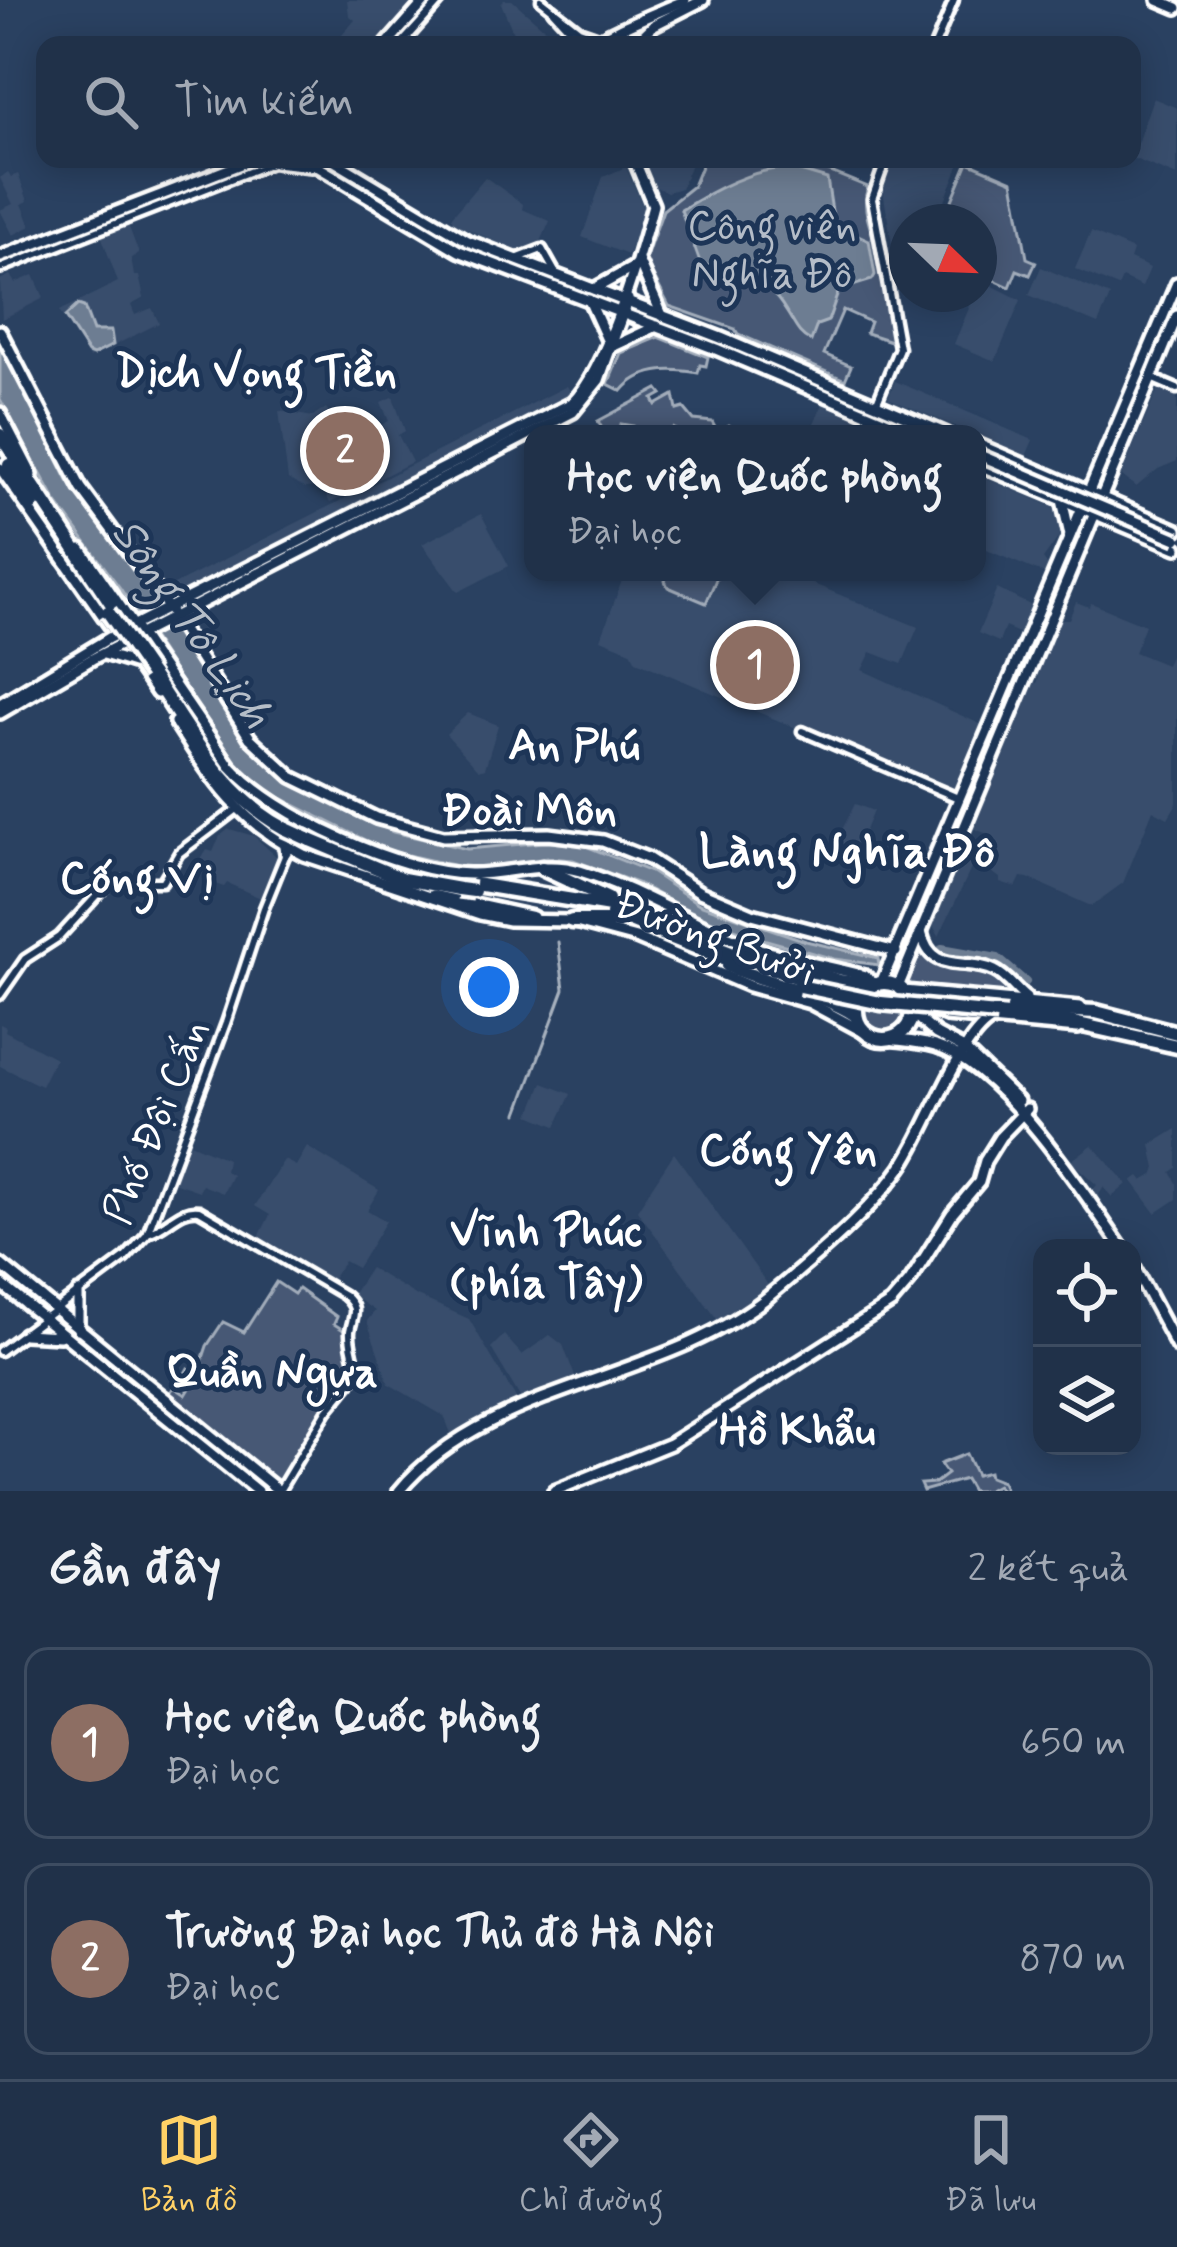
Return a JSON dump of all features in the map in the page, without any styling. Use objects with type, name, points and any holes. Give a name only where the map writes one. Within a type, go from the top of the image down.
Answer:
[{"type":"highway","points":[[0,423],[25,483]]},
{"type":"highway","points":[[0,435],[25,483],[109,613],[224,780],[252,808],[404,879],[585,900],[802,983],[880,1003],[1056,1019],[1175,1044]]},
{"type":"highway","points":[[0,453],[25,483]]},
{"type":"highway","points":[[542,868],[642,920]]},
{"type":"highway","points":[[572,921],[642,920]]},
{"type":"highway","points":[[747,952],[840,982],[901,989],[912,1013],[907,1027],[889,1040],[875,1039],[863,1032],[855,1015],[839,1005],[766,983],[720,953],[747,952]]},
{"type":"highway","points":[[855,1015],[859,998],[876,984]]},
{"type":"highway","points":[[995,1014],[1096,1012],[1175,1044]]},
{"type":"main road","points":[[394,36],[426,0]]},
{"type":"main road","points":[[406,36],[440,0]]},
{"type":"main road","points":[[605,36],[685,0]]},
{"type":"main road","points":[[641,36],[703,0]]},
{"type":"main road","points":[[1158,0],[1177,8]]},
{"type":"main road","points":[[0,267],[234,168]]},
{"type":"main road","points":[[0,257],[250,168]]},
{"type":"main road","points":[[323,168],[455,248],[533,272],[927,425]]},
{"type":"main road","points":[[345,168],[447,231],[533,272],[557,275],[591,295],[610,344]]},
{"type":"main road","points":[[532,425],[566,407],[590,383],[610,344],[651,201],[636,168]]},
{"type":"main road","points":[[591,295],[636,264]]},
{"type":"main road","points":[[636,264],[659,320]]},
{"type":"main road","points":[[876,984],[896,952],[1177,283]]},
{"type":"main road","points":[[1096,1012],[1071,1004],[941,997],[901,989],[903,970],[1177,316]]},
{"type":"main road","points":[[610,344],[659,320]]},
{"type":"main road","points":[[0,332],[80,488],[172,614],[250,738],[292,777],[376,818],[443,836],[549,835],[603,841],[649,859],[700,892],[752,914],[896,952]]},
{"type":"main road","points":[[763,362],[894,425]]},
{"type":"main road","points":[[0,413],[46,500],[141,628],[149,649],[235,773],[300,827]]},
{"type":"main road","points":[[0,704],[524,430]]},
{"type":"main road","points":[[986,448],[1177,534]]},
{"type":"main road","points":[[986,458],[1177,534]]},
{"type":"main road","name":"Đường Bưởi","points":[[0,467],[109,613],[119,640],[215,786],[287,850],[480,914],[572,921],[662,947],[749,986],[810,1004],[863,1032]]},
{"type":"main road","points":[[986,468],[1177,548]]},
{"type":"main road","points":[[1071,485],[1097,472]]},
{"type":"main road","points":[[1049,495],[1060,492],[1057,479]]},
{"type":"main road","points":[[1061,500],[1070,536]]},
{"type":"main road","points":[[1127,527],[1122,519],[1135,512]]},
{"type":"main road","points":[[1085,537],[1114,523]]},
{"type":"main road","points":[[100,650],[109,613]]},
{"type":"main road","points":[[100,650],[135,662],[140,650],[149,649]]},
{"type":"main road","points":[[0,713],[30,689]]},
{"type":"main road","points":[[1001,703],[1013,708]]},
{"type":"main road","name":"Đường Bưởi","points":[[398,887],[467,887],[564,867],[591,874],[758,948],[865,976],[876,984]]},
{"type":"main road","name":"Đường Bưởi","points":[[467,887],[541,921]]},
{"type":"main road","points":[[920,928],[924,947],[938,959],[997,972],[1030,1000]]},
{"type":"main road","points":[[890,965],[903,970]]},
{"type":"main road","points":[[941,997],[934,1002],[938,1014],[995,1014]]},
{"type":"main road","points":[[912,1013],[1024,1111],[1121,1239]]},
{"type":"main road","points":[[404,1488],[442,1451],[527,1404],[718,1332],[768,1297],[898,1172],[975,1031],[995,1014]]},
{"type":"main road","points":[[889,1040],[963,1054]]},
{"type":"main road","points":[[554,1491],[670,1444],[891,1303],[979,1182],[988,1154],[1024,1111]]},
{"type":"main road","points":[[0,1264],[279,1491]]},
{"type":"main road","points":[[1141,1273],[1177,1347]]},
{"type":"main road","points":[[1141,1278],[1177,1332]]},
{"type":"main road","points":[[0,1283],[257,1491]]},
{"type":"main road","points":[[78,1293],[78,1329]]},
{"type":"main road","points":[[24,1334],[65,1336]]},
{"type":"main road","points":[[131,1389],[140,1378]]},
{"type":"street","points":[[541,0],[588,36]]},
{"type":"street","points":[[939,36],[954,0]]},
{"type":"street","points":[[553,11],[590,36]]},
{"type":"street","points":[[873,416],[899,348],[872,199],[883,168]]},
{"type":"street","points":[[514,259],[542,250],[557,275]]},
{"type":"street","points":[[1151,378],[1177,389]]},
{"type":"street","points":[[802,731],[961,799]]},
{"type":"street","points":[[0,995],[25,959],[58,937],[105,887],[112,882],[162,882],[179,853],[237,809]]},
{"type":"street","name":"Phố Đội Cấn","points":[[0,1351],[133,1252],[146,1234],[287,850],[300,827]]},
{"type":"street","points":[[146,1234],[162,1229],[186,1210],[200,1210],[344,1295],[356,1311],[350,1331],[358,1373],[327,1411],[279,1491]]},
{"type":"shaded area","points":[[347,0],[416,0],[384,36],[341,36],[355,20],[349,15]]},
{"type":"shaded area","points":[[512,0],[553,36],[504,36],[513,32],[501,3]]},
{"type":"shaded area","points":[[1153,98],[1177,108],[1177,176],[1141,162],[1141,132]]},
{"type":"shaded area","points":[[626,168],[644,209],[628,255],[582,237],[603,177]]},
{"type":"shaded area","points":[[644,168],[689,168],[681,188],[667,192],[651,185]]},
{"type":"shaded area","points":[[790,168],[827,179],[834,224],[869,240],[875,275],[839,290],[828,321],[817,325],[811,341],[760,283],[726,268],[701,265],[681,210],[748,176]]},
{"type":"shaded area","points":[[890,168],[958,168],[943,204],[889,204],[889,226],[882,184]]},
{"type":"shaded area","points":[[8,172],[11,177],[18,174],[31,226],[13,235],[0,210],[13,204],[0,178]]},
{"type":"shaded area","points":[[485,177],[523,204],[522,209],[550,221],[539,246],[517,251],[452,222]]},
{"type":"shaded area","points":[[127,222],[139,254],[131,258],[134,276],[139,276],[144,298],[131,305],[135,315],[152,308],[159,323],[89,358],[59,311],[118,282],[100,232]]},
{"type":"shaded area","points":[[1091,232],[1133,250],[1130,259],[1150,268],[1142,287],[1122,278],[1118,287],[1075,269]]},
{"type":"shaded area","points":[[1041,267],[1110,296],[1098,324],[1029,295]]},
{"type":"shaded area","points":[[10,275],[15,283],[34,275],[44,298],[2,319],[0,280]]},
{"type":"shaded area","points":[[997,288],[1021,300],[995,361],[954,344],[967,312],[997,312]]},
{"type":"shaded area","points":[[78,305],[84,307],[93,331],[111,331],[113,345],[88,353],[65,317]]},
{"type":"shaded area","points":[[0,343],[68,481],[162,605],[243,737],[277,773],[393,832],[467,849],[544,842],[581,844],[651,872],[699,904],[806,941],[878,958],[879,965],[834,959],[759,938],[573,860],[548,858],[470,869],[385,850],[267,791],[227,753],[120,588],[56,502],[0,399]]},
{"type":"shaded area","points":[[895,381],[1033,440],[1026,456],[986,439],[986,425],[952,425],[888,398]]},
{"type":"shaded area","points":[[567,386],[572,395],[556,406],[176,600],[164,590]]},
{"type":"shaded area","points":[[1159,387],[1177,394],[1177,461],[1136,487],[1121,475]]},
{"type":"shaded area","points":[[393,397],[405,431],[398,435],[412,462],[330,503],[322,487],[304,488],[288,479],[279,411],[313,417],[326,408],[350,441],[389,421],[381,402]]},
{"type":"shaded area","points":[[823,404],[866,423],[865,425],[813,425]]},
{"type":"shaded area","points":[[986,474],[987,479],[1058,509],[1063,531],[1043,559],[1048,566],[1045,574],[986,550]]},
{"type":"shaded area","points":[[481,514],[509,566],[458,592],[422,544]]},
{"type":"shaded area","points":[[622,581],[806,581],[918,627],[902,664],[871,652],[862,670],[982,725],[952,793],[636,661],[631,651],[601,639]]},
{"type":"shaded area","points":[[997,589],[1032,606],[1021,634],[1005,627],[999,642],[978,633]]},
{"type":"shaded area","points":[[1076,602],[1089,607],[1091,603],[1145,625],[1134,652],[1166,665],[1177,642],[1177,803],[1168,818],[1153,810],[1123,883],[1091,906],[1028,878],[1021,877],[1016,887],[1000,882],[982,865],[980,854],[988,834],[972,828],[1032,685],[1038,682],[1060,619],[1069,619]]},
{"type":"shaded area","points":[[468,713],[498,725],[485,768],[479,770],[446,734]]},
{"type":"shaded area","points":[[855,804],[873,811],[852,861],[832,850]]},
{"type":"shaded area","points":[[229,829],[254,836],[280,860],[263,899],[227,883],[224,887],[203,880],[205,874],[195,869]]},
{"type":"shaded area","points":[[963,850],[977,856],[939,936],[933,917]]},
{"type":"shaded area","points":[[0,1024],[55,1058],[41,1086],[0,1066]]},
{"type":"shaded area","points":[[543,1083],[571,1094],[556,1126],[530,1115]]},
{"type":"shaded area","points":[[1177,1129],[1177,1168],[1171,1172],[1177,1199],[1156,1213],[1132,1181],[1153,1175],[1151,1145]]},
{"type":"shaded area","points":[[185,1141],[227,1159],[225,1171],[232,1175],[223,1193],[170,1181]]},
{"type":"shaded area","points":[[1092,1145],[1127,1184],[1112,1197],[1103,1187],[1098,1197],[1093,1190],[1097,1185],[1071,1161]]},
{"type":"shaded area","points":[[307,1147],[379,1190],[367,1210],[386,1221],[357,1268],[344,1261],[330,1282],[258,1239],[270,1215],[255,1206],[284,1160],[296,1166]]},
{"type":"shaded area","points":[[674,1153],[770,1288],[720,1323],[637,1210]]},
{"type":"shaded area","points":[[370,1268],[469,1319],[519,1404],[453,1438],[444,1416],[389,1384],[367,1321],[375,1311],[352,1295]]},
{"type":"shaded area","points":[[504,1335],[522,1355],[550,1335],[563,1345],[577,1382],[523,1402],[491,1348]]},
{"type":"green space","name":"Công viên Nghĩa Đô","points":[[700,168],[821,168],[868,187],[866,210],[879,248],[894,342],[866,333],[870,322],[843,310],[824,354],[851,366],[845,380],[735,329],[669,306],[645,260],[663,210],[693,186]]},
{"type":"green space","points":[[966,168],[982,168],[1013,181],[1027,258],[1036,262],[1030,275],[1017,270],[1010,287],[997,281],[997,204],[950,204]]},
{"type":"green space","points":[[659,337],[708,357],[706,366],[700,365],[698,373],[667,370],[647,374],[622,391],[608,384],[621,353]]},
{"type":"green space","points":[[658,389],[662,394],[653,399],[656,405],[674,395],[677,410],[684,408],[694,420],[714,425],[600,425],[598,421]]},
{"type":"green space","points":[[665,581],[715,581],[706,603],[668,587]]},
{"type":"green space","points":[[920,951],[939,965],[990,972],[1018,997],[912,986],[906,979]]},
{"type":"green space","points":[[883,988],[899,995],[906,1011],[899,1027],[883,1034],[867,1027],[860,1011],[867,995]]},
{"type":"green space","points":[[276,1282],[294,1294],[298,1289],[337,1317],[334,1324],[345,1331],[355,1373],[284,1480],[277,1482],[168,1395],[174,1387],[186,1395],[189,1390],[179,1384],[188,1368],[198,1373],[207,1346],[223,1322],[244,1332]]},
{"type":"green space","points":[[966,1454],[976,1475],[988,1472],[1005,1489],[997,1485],[972,1491],[965,1479],[923,1491],[920,1484],[935,1483],[947,1474],[940,1464]]},
{"type":"waterway","points":[[518,1113],[564,989],[558,942]]},
{"type":"waterway","name":"Sông Tô Lịch","points":[[942,948],[998,958],[1026,982]]},
{"type":"railway","points":[[402,36],[435,0]]},
{"type":"railway","points":[[0,264],[247,168]]},
{"type":"place","name":"Trường Đại học Thủ đô Hà Nội","points":[[345,451]]},
{"type":"place","name":"Học viện Quốc phòng","points":[[755,665]]},
{"type":"district","name":"Dịch Vọng Tiền","points":[[256,370]]},
{"type":"district","name":"An Phú","points":[[574,743]]},
{"type":"district","name":"Đoài Môn","points":[[529,808]]},
{"type":"district","name":"Làng Nghĩa Đô","points":[[847,849]]},
{"type":"district","name":"Cống Vị","points":[[136,876]]},
{"type":"district","name":"Cống Yên","points":[[788,1148]]},
{"type":"district","name":"Vĩnh Phúc (phía Tây)","points":[[546,1255]]},
{"type":"district","name":"Quần Ngựa","points":[[272,1370]]},
{"type":"district","name":"Hồ Khẩu","points":[[797,1428]]}]
